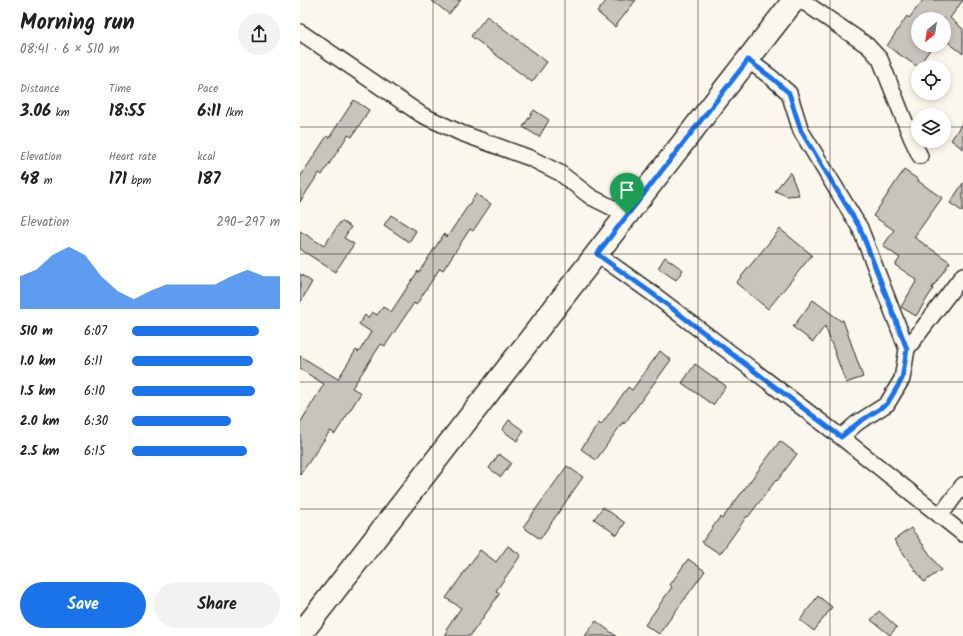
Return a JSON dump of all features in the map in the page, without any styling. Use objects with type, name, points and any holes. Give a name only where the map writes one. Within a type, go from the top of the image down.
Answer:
[{"type":"street","points":[[300,635],[794,0]]},
{"type":"street","points":[[801,0],[868,46],[880,59],[920,156]]},
{"type":"street","points":[[300,33],[422,115],[461,133],[530,158],[560,173],[591,197],[627,214]]},
{"type":"street","points":[[748,60],[789,93],[801,131],[860,228],[907,349]]},
{"type":"street","points":[[597,254],[653,294],[841,437],[963,534]]},
{"type":"street","points":[[841,437],[858,423],[887,404],[902,379],[907,349],[963,275]]},
{"type":"street","points":[[940,516],[963,486]]},
{"type":"building","points":[[431,0],[461,0],[449,14]]},
{"type":"building","points":[[607,0],[636,0],[615,27],[597,12]]},
{"type":"building","points":[[923,0],[963,0],[951,17],[951,12],[914,12]]},
{"type":"building","points":[[911,15],[911,52],[928,52],[923,60],[911,60],[911,62],[887,46],[907,16],[909,18]]},
{"type":"building","points":[[487,16],[547,62],[532,82],[471,36]]},
{"type":"building","points":[[951,19],[963,29],[963,54],[951,45]]},
{"type":"building","points":[[354,100],[369,110],[352,137],[348,135],[322,175],[319,173],[300,202],[300,177],[327,136],[329,138]]},
{"type":"building","points":[[534,110],[549,120],[539,137],[523,127]]},
{"type":"building","points":[[963,122],[963,149],[951,140]]},
{"type":"building","points":[[904,170],[942,198],[914,237],[950,262],[932,288],[933,289],[916,316],[901,307],[917,280],[895,265],[900,258],[883,246],[894,230],[873,216]]},
{"type":"building","points":[[790,172],[799,195],[787,196],[775,191]]},
{"type":"building","points":[[963,183],[963,212],[950,203]]},
{"type":"building","points":[[476,194],[491,204],[473,231],[470,229],[443,270],[440,268],[416,305],[414,303],[385,346],[381,344],[352,388],[361,393],[335,434],[330,431],[300,475],[300,423],[324,384],[300,369],[300,356],[338,379],[356,350],[359,352],[371,332],[359,324],[365,315],[368,318],[372,312],[377,315],[383,307],[391,312],[444,234],[447,237]]},
{"type":"building","points":[[391,215],[416,231],[409,242],[384,225]]},
{"type":"building","points":[[341,221],[351,227],[344,238],[354,244],[335,272],[300,249],[300,231],[324,246]]},
{"type":"building","points":[[780,229],[812,255],[768,309],[736,283]]},
{"type":"building","points":[[665,257],[683,270],[676,280],[658,268]]},
{"type":"building","points":[[300,274],[312,282],[300,303]]},
{"type":"building","points":[[813,300],[841,321],[843,320],[863,377],[846,383],[825,326],[813,342],[793,327]]},
{"type":"building","points":[[660,351],[671,360],[596,460],[581,449],[599,423],[601,425],[628,387],[632,390]]},
{"type":"building","points":[[695,364],[726,386],[713,405],[682,383]]},
{"type":"building","points":[[509,420],[524,431],[517,441],[502,430]]},
{"type":"building","points":[[780,441],[797,454],[748,517],[747,516],[720,554],[702,542],[720,517],[722,519]]},
{"type":"building","points":[[499,454],[511,463],[501,477],[489,468]]},
{"type":"building","points":[[567,466],[583,477],[540,539],[523,527]]},
{"type":"building","points":[[603,507],[625,523],[617,535],[594,519]]},
{"type":"building","points":[[911,528],[941,570],[924,582],[894,540]]},
{"type":"building","points":[[508,546],[521,555],[496,591],[500,593],[480,622],[470,636],[445,636],[448,631],[446,629],[461,608],[446,598],[480,550],[496,562]]},
{"type":"building","points":[[688,559],[705,571],[659,634],[645,625],[672,587],[670,585]]},
{"type":"building","points":[[818,596],[832,607],[814,631],[800,620]]},
{"type":"building","points":[[879,611],[897,627],[890,635],[871,620]]},
{"type":"building","points":[[596,621],[616,636],[585,636]]},
{"type":"route","points":[[748,60],[789,93],[801,131],[860,228],[890,310],[907,349],[902,379],[887,404],[858,423],[841,437],[653,294],[597,254],[627,214],[748,60]]}]
